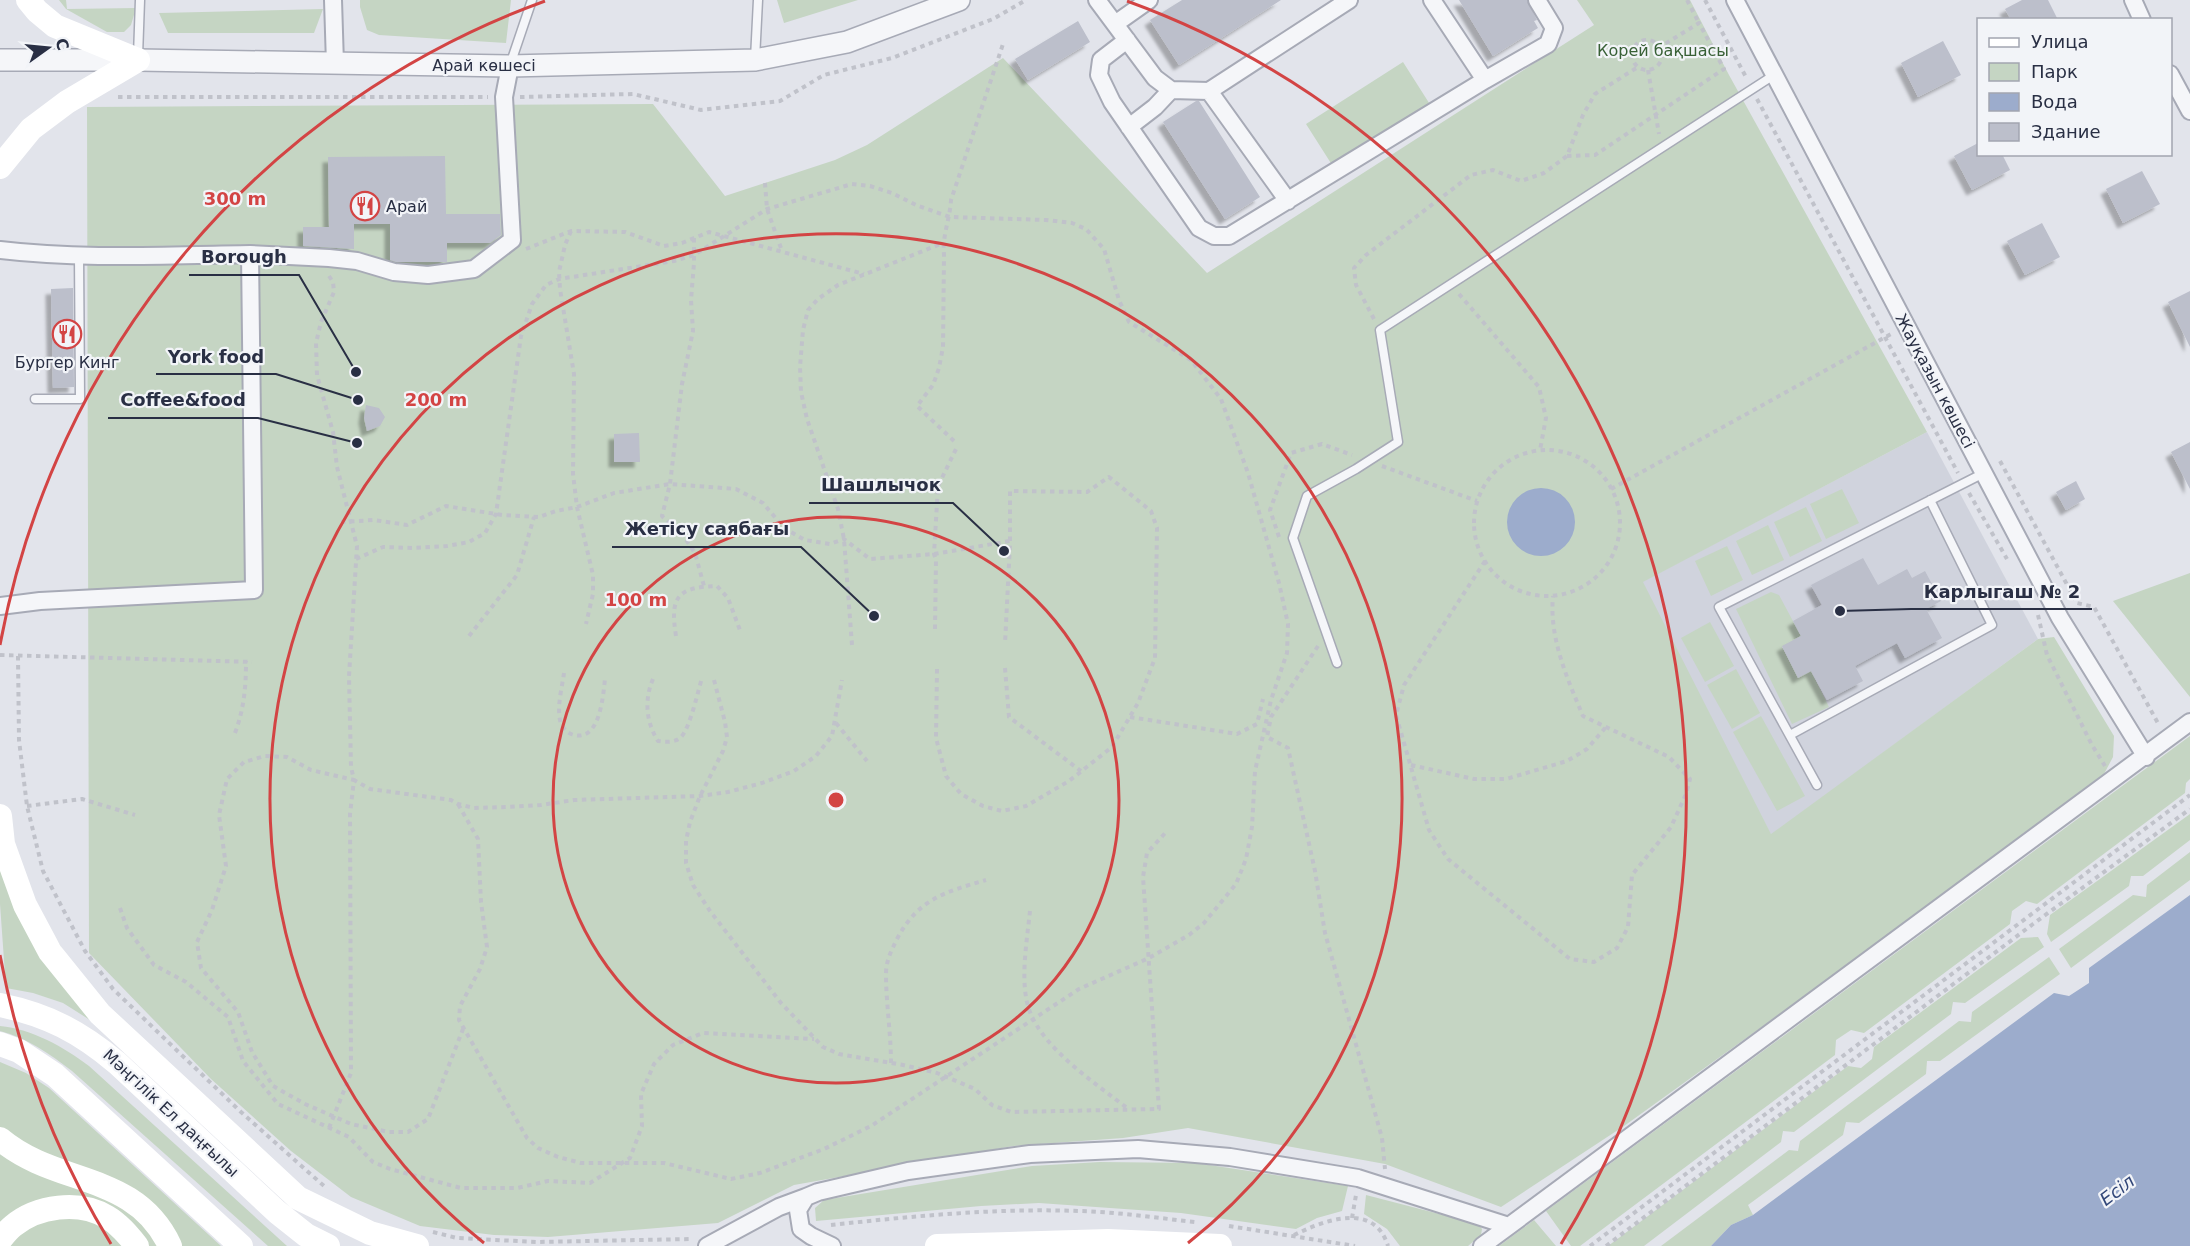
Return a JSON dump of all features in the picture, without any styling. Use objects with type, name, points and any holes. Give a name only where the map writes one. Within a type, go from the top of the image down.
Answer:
[{"type":"main road","points":[[28,0],[55,26],[138,60]]},
{"type":"main road","points":[[0,167],[31,129],[67,102],[138,60]]},
{"type":"main road","points":[[0,816],[3,844],[25,905],[50,952],[100,1014],[298,1198],[370,1233],[422,1238]]},
{"type":"main road","name":"Мәңгілік Ел даңғылы","points":[[0,1005],[42,1015],[90,1040],[277,1212],[306,1235],[328,1246]]},
{"type":"main road","points":[[0,1044],[19,1051],[55,1075],[241,1246]]},
{"type":"main road","points":[[0,1139],[15,1152],[36,1162],[127,1196],[152,1217],[163,1231],[170,1246]]},
{"type":"main road","points":[[0,1240],[14,1225],[32,1215],[68,1206],[106,1216],[123,1229],[137,1246]]},
{"type":"main road","points":[[937,1246],[1108,1241],[1220,1246]]},
{"type":"street","points":[[333,0],[335,64]]},
{"type":"street","name":"Арай көшесі","points":[[0,60],[510,66],[755,60],[847,42],[959,0]]},
{"type":"street","points":[[1097,0],[1155,78],[1171,90],[1209,91],[1349,0]]},
{"type":"street","points":[[1115,24],[1149,0]]},
{"type":"street","points":[[1432,0],[1485,80]]},
{"type":"street","points":[[1127,40],[1101,60],[1099,75],[1112,102],[1199,228],[1214,236],[1229,236],[1548,44],[1554,27],[1537,0]]},
{"type":"street","name":"Жауқазын көшесі","points":[[1735,0],[2060,618],[2146,757]]},
{"type":"street","points":[[2133,0],[2141,18]]},
{"type":"street","points":[[0,250],[34,254],[79,255],[250,254],[357,261],[394,272],[428,275],[474,269],[512,240],[504,97],[510,66]]},
{"type":"street","points":[[2172,78],[2190,111]]},
{"type":"street","points":[[1129,127],[1155,107],[1171,90]]},
{"type":"street","points":[[1209,91],[1288,201]]},
{"type":"street","points":[[0,606],[40,601],[254,590],[250,254]]},
{"type":"street","points":[[1482,1246],[2146,757],[2190,722]]},
{"type":"street","points":[[705,1242],[818,1191],[920,1170],[1030,1154],[1138,1149],[1230,1157],[1358,1178],[1509,1226]]},
{"type":"street","points":[[806,1197],[798,1210],[801,1229],[832,1246]]},
{"type":"lane","points":[[138,60],[140,0]]},
{"type":"lane","points":[[510,66],[532,0]]},
{"type":"lane","points":[[755,60],[758,0]]},
{"type":"lane","points":[[1338,663],[1293,538],[1307,496],[1398,442],[1380,330],[1774,75]]},
{"type":"lane","points":[[35,399],[80,399],[79,255]]},
{"type":"lane","points":[[1818,786],[1719,607],[1984,473]]},
{"type":"lane","points":[[1790,735],[1992,625],[1930,500]]},
{"type":"path","points":[[114,97],[504,97],[633,94],[701,110],[780,101],[824,75],[892,58],[993,19],[1026,0]]},
{"type":"path","points":[[1567,156],[1596,155],[1724,69],[1687,0]]},
{"type":"path","points":[[1705,0],[1884,338],[2009,562]]},
{"type":"path","points":[[1660,47],[1699,23]]},
{"type":"path","points":[[1648,40],[1660,47],[1661,62],[1653,69],[1638,67],[1632,54],[1635,45],[1648,40]]},
{"type":"path","points":[[954,441],[917,406],[933,386],[943,347],[943,243],[950,217],[951,200],[1004,41]]},
{"type":"path","points":[[1380,330],[1356,285],[1354,268],[1366,255],[1471,175],[1493,170],[1521,181],[1544,173],[1567,156],[1583,115],[1595,94],[1638,67]]},
{"type":"path","points":[[1648,70],[1655,116]]},
{"type":"path","points":[[765,183],[767,208],[782,251]]},
{"type":"path","points":[[356,559],[383,547],[447,546],[469,542],[485,533],[496,514],[521,336],[532,304],[546,285],[559,279],[674,261],[694,255],[767,208],[852,184],[870,186],[892,193],[916,205],[950,217],[1072,223],[1086,229],[1104,249],[1119,300],[1129,322],[1191,360],[1221,399],[1248,473],[1288,624],[1287,653],[1271,700],[1255,771],[1252,827],[1245,859],[1236,884],[1204,923],[1189,935],[1149,958],[1080,989],[871,1126],[824,1149],[760,1173],[731,1179],[664,1163],[581,1163],[558,1157],[538,1148],[527,1138],[459,1020],[460,1006],[480,969],[487,947],[481,902],[478,839],[458,804]]},
{"type":"path","points":[[571,231],[565,245],[559,279],[574,374],[573,474],[577,507],[593,575],[593,594],[586,624]]},
{"type":"path","points":[[512,240],[527,250],[571,231],[625,232],[664,246],[682,243],[709,232],[865,274]]},
{"type":"path","points":[[694,238],[691,300],[693,331],[682,384],[670,484],[662,516],[685,538],[695,553],[704,586]]},
{"type":"path","points":[[852,645],[844,539],[838,509],[807,419],[801,392],[803,330],[808,310],[818,298],[838,285],[943,243]]},
{"type":"path","points":[[317,258],[333,282],[334,292],[321,322],[316,343],[317,375],[333,432],[337,467],[357,546],[349,676],[351,767],[354,780],[350,814],[351,1073],[329,1128]]},
{"type":"path","points":[[1451,284],[1539,387],[1546,418],[1540,450]]},
{"type":"path","points":[[1611,489],[1906,325]]},
{"type":"path","points":[[1282,544],[1270,510],[1291,453],[1322,444],[1477,501]]},
{"type":"path","points":[[935,629],[936,560],[934,554],[938,486],[956,449]]},
{"type":"path","points":[[1540,450],[1569,453],[1582,459],[1599,472],[1611,489],[1617,503],[1619,531],[1611,558],[1592,580],[1567,593],[1539,596],[1512,587],[1500,579],[1485,561],[1477,544],[1474,530],[1477,501],[1483,488],[1501,466],[1526,453],[1540,450]]},
{"type":"path","points":[[937,669],[936,738],[946,777],[961,794],[983,806],[1002,811],[1019,808],[1035,801],[1069,781],[1112,747],[1138,703],[1155,658],[1157,528],[1151,511],[1109,477],[1087,492],[1010,492],[1005,644]]},
{"type":"path","points":[[341,522],[374,520],[407,525],[446,506],[534,517],[577,507],[614,493],[670,484],[736,489],[763,503],[784,528],[806,540],[830,544],[844,539]]},
{"type":"path","points":[[469,636],[517,575],[534,517]]},
{"type":"path","points":[[844,539],[870,560],[934,554],[1010,541]]},
{"type":"path","points":[[1485,561],[1404,684],[1396,715],[1429,830],[1448,859],[1570,959],[1594,962],[1617,948],[1628,927],[1632,874],[1671,827],[1686,794],[1690,779],[1669,757],[1583,716],[1560,659],[1552,607],[1553,596]]},
{"type":"path","points":[[676,636],[673,614],[678,598],[688,590],[717,585],[728,598],[741,633]]},
{"type":"path","points":[[2077,603],[2094,607],[2167,739]]},
{"type":"path","points":[[2037,611],[2047,655],[2092,745],[2114,780]]},
{"type":"path","points":[[1314,635],[1318,646],[1271,717],[1267,738],[1288,748],[1315,871],[1325,933],[1383,1138],[1386,1175]]},
{"type":"path","points":[[0,655],[249,662],[243,711],[235,733]]},
{"type":"path","points":[[18,656],[19,740],[27,806],[43,871],[85,951],[113,989],[241,1112],[329,1190]]},
{"type":"path","points":[[1005,668],[1009,717],[1081,771]]},
{"type":"path","points":[[564,673],[560,722],[567,732],[575,736],[586,734],[594,727],[599,715],[604,679]]},
{"type":"path","points":[[653,679],[649,689],[647,711],[651,730],[658,741],[671,742],[681,737],[691,716],[702,678]]},
{"type":"path","points":[[714,680],[727,737],[723,751],[700,796],[690,822],[686,842],[686,863],[693,885],[710,911],[781,1004],[823,1047],[839,1054],[930,1071],[975,1089],[992,1105],[1011,1112],[1159,1109],[1143,877],[1147,853],[1167,831]]},
{"type":"path","points":[[463,1029],[428,1119],[408,1132],[389,1132],[351,1124],[305,1104],[273,1086],[252,1052],[238,1012],[201,968],[197,942],[212,910],[226,866],[219,815],[227,779],[244,762],[266,756],[287,757],[311,770],[354,780],[370,789],[451,800],[474,808],[541,805],[574,800],[700,796],[729,792],[762,783],[794,771],[816,756],[832,736],[842,680]]},
{"type":"path","points":[[1130,717],[1237,734],[1257,724],[1263,699]]},
{"type":"path","points":[[835,723],[867,761]]},
{"type":"path","points":[[1410,764],[1474,779],[1506,779],[1567,761],[1587,749],[1606,727]]},
{"type":"path","points":[[1590,1246],[2190,795]]},
{"type":"path","points":[[27,806],[82,799],[135,815]]},
{"type":"path","points":[[1606,1246],[2190,809]]},
{"type":"path","points":[[891,1063],[886,972],[889,955],[903,927],[915,911],[929,900],[946,891],[986,880]]},
{"type":"path","points":[[120,908],[127,928],[154,965],[186,982],[228,1017],[243,1061],[278,1104],[349,1137],[373,1162],[390,1169],[461,1188],[517,1188],[548,1181],[590,1183],[623,1163],[630,1158],[642,1126],[641,1094],[654,1064],[673,1045],[703,1033],[815,1039]]},
{"type":"path","points":[[1029,911],[1024,970],[1030,1012],[1055,1050],[1128,1109]]},
{"type":"path","points":[[1352,1218],[1358,1178]]},
{"type":"path","points":[[1294,1236],[1334,1219],[1352,1218],[1368,1221],[1381,1230],[1388,1246]]},
{"type":"path","points":[[422,1238],[536,1242],[705,1242]]},
{"type":"shaded area","points":[[1927,432],[2038,639],[1771,835],[1642,582]]},
{"type":"green space","points":[[59,0],[66,0],[67,9],[136,8],[131,25],[124,32],[107,32],[66,9]]},
{"type":"green space","points":[[360,0],[511,0],[506,43],[379,35],[367,30]]},
{"type":"green space","points":[[777,0],[858,0],[784,23]]},
{"type":"green space","name":"Корей бақшасы","points":[[1577,0],[1690,0],[1729,75],[1927,432],[1643,582],[1771,834],[2038,639],[2054,637],[2114,736],[2113,757],[2104,774],[1838,972],[1624,1126],[1501,1207],[1385,1164],[1188,1128],[1123,1138],[1013,1146],[794,1185],[718,1223],[548,1237],[494,1235],[420,1226],[351,1197],[291,1151],[211,1079],[89,953],[87,107],[653,104],[725,196],[835,160],[867,145],[1003,58],[1207,273],[1594,25]]},
{"type":"green space","points":[[323,9],[314,33],[168,33],[159,13]]},
{"type":"green space","points":[[1403,62],[1431,106],[1334,168],[1306,124]]},
{"type":"green space","points":[[1842,489],[1859,523],[1826,539],[1810,504]]},
{"type":"green space","points":[[1806,507],[1822,541],[1790,557],[1774,522]]},
{"type":"green space","points":[[1768,525],[1784,560],[1752,575],[1736,541]]},
{"type":"green space","points":[[1727,546],[1743,580],[1711,596],[1695,561]]},
{"type":"green space","points":[[2190,573],[2190,697],[2113,601]]},
{"type":"green space","points":[[1771,592],[1779,595],[1801,636],[1782,647],[1798,677],[1811,671],[1829,707],[1792,724],[1736,609]]},
{"type":"green space","points":[[1710,622],[1734,666],[1705,682],[1681,638]]},
{"type":"green space","points":[[1736,669],[1760,713],[1732,729],[1707,685]]},
{"type":"green space","points":[[1761,716],[1805,796],[1777,811],[1733,732]]},
{"type":"green space","points":[[2190,736],[2190,779],[2186,783],[2185,793],[2037,904],[2026,901],[2012,911],[2010,924],[1864,1033],[1851,1030],[1836,1040],[1835,1055],[1580,1246],[1571,1246],[1546,1211]]},
{"type":"green space","points":[[2190,814],[2190,840],[2143,876],[2131,876],[2129,886],[2051,942],[2047,934],[2050,915]]},
{"type":"green space","points":[[0,849],[117,1037],[63,1003],[33,993],[6,988],[0,904]]},
{"type":"green space","points":[[2190,852],[2190,880],[2071,968],[2059,949],[2133,895],[2146,897],[2147,885]]},
{"type":"green space","points":[[2038,937],[2044,947],[1965,1003],[1953,1002],[1951,1014],[1794,1132],[1783,1131],[1781,1142],[1644,1246],[1608,1246],[1848,1066],[1861,1068],[1872,1059],[1874,1047],[2021,938]]},
{"type":"green space","points":[[2049,957],[2060,974],[1940,1061],[1927,1061],[1926,1074],[1859,1123],[1846,1122],[1843,1135],[1748,1205],[1753,1215],[1731,1225],[1711,1246],[1661,1246],[1789,1150],[1798,1151],[1800,1141],[1959,1021],[1971,1022],[1972,1012]]},
{"type":"green space","points":[[0,1026],[36,1035],[69,1052],[89,1066],[287,1246],[268,1246],[72,1071],[38,1047],[0,1031]]},
{"type":"green space","points":[[0,1062],[26,1073],[49,1088],[221,1246],[0,1246]]},
{"type":"green space","points":[[1100,1162],[1196,1163],[1348,1186],[1342,1211],[1317,1218],[1296,1229],[1181,1213],[1039,1203],[816,1221],[815,1208],[824,1200],[1032,1166]]},
{"type":"green space","points":[[1366,1195],[1478,1224],[1482,1229],[1481,1235],[1468,1246],[1400,1246],[1387,1229],[1364,1214]]},
{"type":"green space","points":[[1534,1220],[1556,1246],[1499,1246]]},
{"type":"water","points":[[1541,488],[1554,491],[1565,498],[1572,509],[1575,522],[1572,535],[1565,546],[1554,553],[1541,556],[1528,553],[1517,546],[1510,535],[1507,522],[1510,509],[1517,498],[1528,491]]},
{"type":"water","name":"Есіл","points":[[2190,895],[2190,1246],[1711,1246],[1731,1225],[1753,1215],[2054,993],[2069,996],[2089,983],[2089,968]]},
{"type":"building","points":[[1182,0],[1281,0],[1179,65],[1150,20]]},
{"type":"building","points":[[1459,0],[1527,0],[1537,20],[1534,21],[1538,28],[1493,56]]},
{"type":"building","points":[[2022,0],[2048,0],[2057,18],[2010,18],[2005,9]]},
{"type":"building","points":[[1078,21],[1090,42],[1028,80],[1015,59]]},
{"type":"building","points":[[1943,41],[1961,75],[1918,97],[1901,63]]},
{"type":"building","points":[[1199,101],[1260,197],[1225,219],[1163,122]]},
{"type":"building","points":[[1977,144],[1977,156],[2003,156],[2010,170],[1972,190],[1954,156]]},
{"type":"building","points":[[445,156],[446,214],[500,214],[501,235],[490,243],[447,243],[447,262],[396,262],[390,260],[390,224],[354,224],[354,249],[303,246],[303,227],[329,227],[328,157]]},
{"type":"building","points":[[2142,171],[2160,204],[2123,223],[2106,189]]},
{"type":"building","points":[[2042,223],[2060,257],[2025,275],[2007,241]]},
{"type":"building","points":[[73,288],[74,387],[53,388],[51,289]]},
{"type":"building","points":[[2190,291],[2190,347],[2168,302]]},
{"type":"building","points":[[366,405],[379,408],[385,417],[380,426],[367,431],[364,418]]},
{"type":"building","points":[[639,433],[640,462],[614,462],[614,434]]},
{"type":"building","points":[[2190,442],[2190,489],[2171,452]]},
{"type":"building","points":[[2076,481],[2085,499],[2066,510],[2056,492]]},
{"type":"building","points":[[1863,558],[1878,585],[1907,569],[1912,578],[1925,571],[1941,601],[1926,609],[1942,638],[1905,658],[1897,643],[1855,666],[1863,681],[1827,700],[1811,671],[1798,678],[1782,646],[1801,636],[1793,621],[1822,605],[1811,585]]},
{"type":"place","name":"Арай","points":[[365,206]]},
{"type":"place","name":"Бургер Кинг","points":[[67,334]]},
{"type":"place","name":"Borough","points":[[356,372]]},
{"type":"place","name":"York food","points":[[358,400]]},
{"type":"place","name":"Coffee&food","points":[[357,443]]},
{"type":"place","name":"Шашлычок","points":[[1004,551]]},
{"type":"place","name":"Карлыгаш № 2","points":[[1840,611]]},
{"type":"place","name":"Жетісу саябағы","points":[[874,616]]}]
